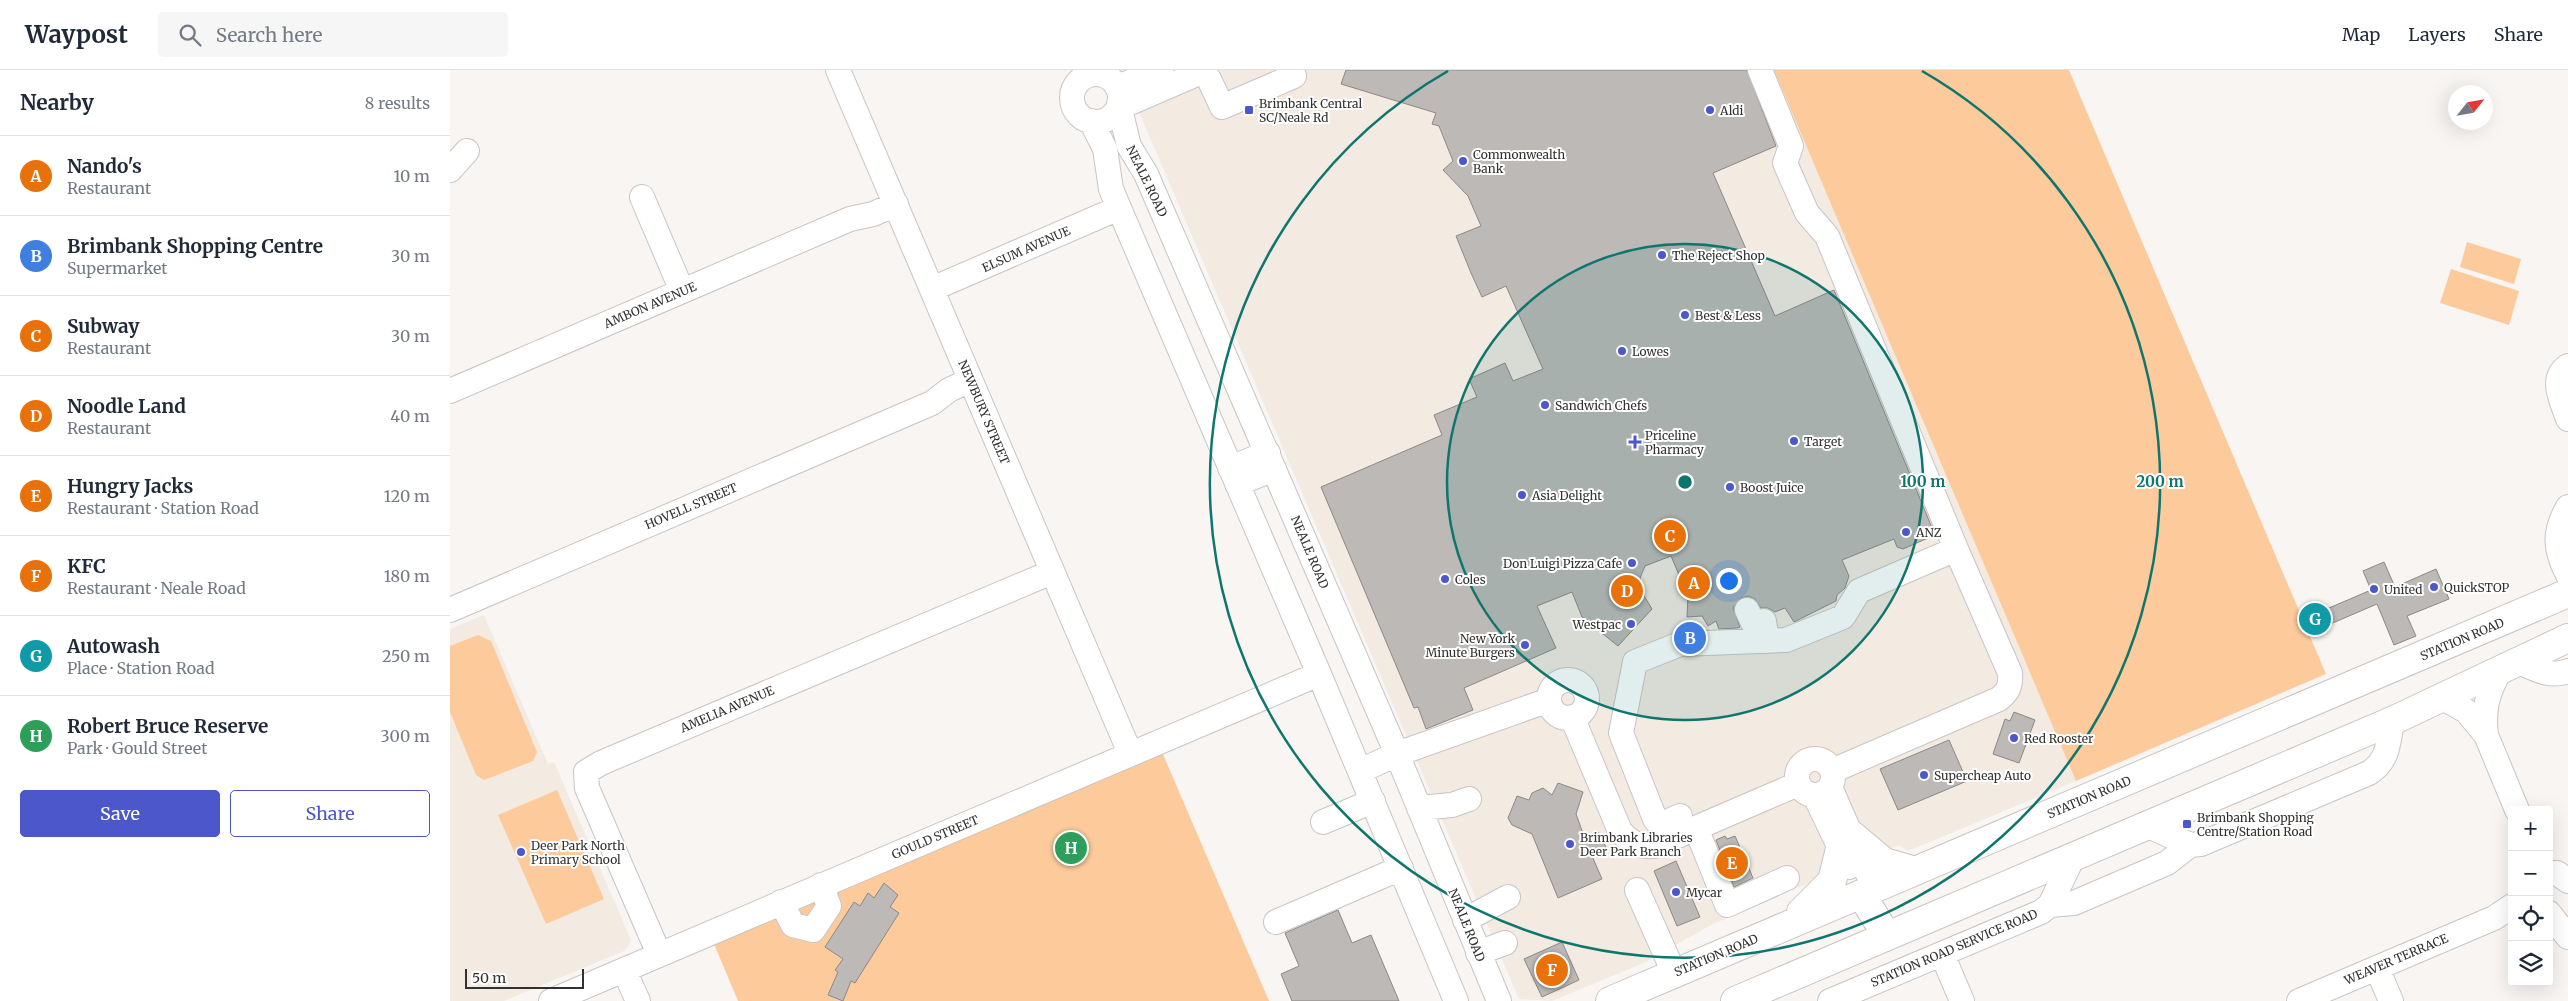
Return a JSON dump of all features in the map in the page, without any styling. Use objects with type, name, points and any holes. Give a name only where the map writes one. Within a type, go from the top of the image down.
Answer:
[{"type":"main road","name":"STATION ROAD","points":[[1610,1001],[2568,593]]},
{"type":"main road","points":[[1749,999],[1887,936],[2392,721],[2568,638]]},
{"type":"main road","points":[[1786,925],[1832,881],[1846,842],[1884,862],[1915,871]]},
{"type":"main road","points":[[1867,891],[1887,936]]},
{"type":"street","name":"NEWBURY STREET","points":[[838,70],[1130,753]]},
{"type":"street","points":[[1111,88],[1161,70]]},
{"type":"street","points":[[1111,88],[1108,118],[1091,121],[1076,111],[1072,100],[1072,80],[1084,77],[1111,88],[1132,102],[1202,74],[1222,107],[1294,76],[1291,70]]},
{"type":"street","points":[[1760,70],[1791,146],[1785,163],[1807,213],[1827,236],[1956,549],[2010,672],[2011,684],[2000,699],[1819,784],[1688,822],[1660,824],[1655,819],[1621,733],[1635,662],[1680,644],[1786,640],[1843,618],[1858,590],[1956,549]]},
{"type":"street","name":"NEALE ROAD","points":[[1111,88],[1129,146],[1146,174],[1271,461],[1397,754],[1499,1001]]},
{"type":"street","name":"NEALE ROAD","points":[[1091,121],[1105,149],[1111,189],[1373,801],[1456,1001]]},
{"type":"street","points":[[450,170],[468,151]]},
{"type":"street","points":[[642,197],[682,291]]},
{"type":"street","name":"AMBON AVENUE","points":[[450,391],[850,219],[869,206],[894,200]]},
{"type":"street","name":"ELSUM AVENUE","points":[[932,290],[1119,208]]},
{"type":"street","points":[[2568,366],[2559,375],[2557,382],[2568,419]]},
{"type":"street","name":"HOVELL STREET","points":[[450,610],[932,403],[950,390],[972,386]]},
{"type":"street","points":[[1234,476],[1271,461]]},
{"type":"street","points":[[2568,508],[2556,546],[2568,576]]},
{"type":"street","name":"AMELIA AVENUE","points":[[658,954],[587,788],[586,772],[601,763],[1052,572]]},
{"type":"street","points":[[1747,610],[1754,623],[1764,621],[1767,641]]},
{"type":"street","points":[[2486,736],[2484,714],[2486,698],[2509,667],[2553,674],[2568,671]]},
{"type":"street","name":"GOULD STREET","points":[[551,1001],[1319,674]]},
{"type":"street","points":[[1567,680],[1579,683],[1586,693],[1587,699],[1583,711],[1572,717],[1566,718],[1554,712],[1549,700],[1552,688],[1556,684],[1567,680]]},
{"type":"street","points":[[2443,698],[2466,711],[2486,736],[2515,806]]},
{"type":"street","points":[[1360,771],[1397,754],[1549,700]]},
{"type":"street","points":[[1572,717],[1616,823],[1627,839],[1641,847],[1654,846],[1688,822]]},
{"type":"street","name":"STATION ROAD SERVICE ROAD","points":[[2050,905],[2074,903],[2167,863],[2190,845],[2201,844],[2369,773],[2380,766],[2386,756],[2392,721]]},
{"type":"street","points":[[1819,784],[1867,891]]},
{"type":"street","points":[[1418,808],[1452,805],[1469,799]]},
{"type":"street","points":[[1324,822],[1373,801]]},
{"type":"street","points":[[1688,822],[1727,904],[1787,878]]},
{"type":"street","points":[[2147,826],[2190,845]]},
{"type":"street","name":"STATION ROAD SERVICE ROAD","points":[[1830,1001],[2041,912],[2050,905],[2073,857]]},
{"type":"street","points":[[1276,922],[1401,868]]},
{"type":"street","points":[[780,902],[793,925],[813,930],[829,906],[821,885]]},
{"type":"street","points":[[1637,890],[1674,973]]},
{"type":"street","points":[[1465,920],[1508,897]]},
{"type":"street","points":[[2553,912],[2560,911],[2568,905]]},
{"type":"street","name":"WEAVER TERRACE","points":[[2299,1001],[2506,913]]},
{"type":"street","points":[[2553,917],[2568,936]]},
{"type":"street","points":[[1478,953],[1505,943]]},
{"type":"street","points":[[1942,954],[1962,1001]]},
{"type":"street","points":[[2377,968],[2391,1001]]},
{"type":"street","points":[[624,970],[638,1001]]},
{"type":"shaded area","points":[[1121,70],[1774,70],[2076,781],[1908,851],[1899,845],[1836,871],[1711,925],[1646,962],[1552,1001],[1519,999]]},
{"type":"shaded area","points":[[1774,70],[2069,70],[2326,674],[2076,781]]},
{"type":"shaded area","points":[[2467,242],[2521,259],[2514,284],[2460,267]]},
{"type":"shaded area","points":[[2451,269],[2519,291],[2509,325],[2440,303]]},
{"type":"shaded area","name":"Deer Park North Primary School","points":[[484,615],[548,764],[554,762],[631,940],[626,950],[504,1001],[450,1001],[450,629]]},
{"type":"shaded area","points":[[478,635],[491,641],[537,752],[533,761],[484,780],[476,775],[450,712],[450,646]]},
{"type":"shaded area","points":[[1162,752],[1269,1001],[738,1001],[714,944]]},
{"type":"shaded area","points":[[557,790],[604,899],[546,924],[498,815]]},
{"type":"building","points":[[1346,70],[1747,70],[1776,146],[1713,173],[1775,316],[1834,290],[1935,535],[1903,549],[1897,547],[1894,539],[1842,560],[1849,576],[1845,588],[1837,595],[1836,601],[1794,622],[1785,608],[1775,612],[1768,608],[1761,608],[1755,599],[1748,596],[1741,598],[1733,608],[1740,627],[1719,629],[1716,621],[1708,626],[1702,616],[1687,617],[1688,596],[1671,556],[1645,566],[1640,578],[1640,589],[1652,609],[1618,646],[1582,617],[1572,592],[1537,606],[1556,648],[1464,688],[1473,710],[1426,729],[1418,707],[1414,708],[1321,487],[1442,435],[1434,415],[1477,397],[1469,379],[1505,363],[1513,381],[1543,369],[1506,286],[1482,297],[1471,273],[1456,236],[1481,226],[1468,196],[1443,170],[1453,161],[1439,126],[1432,124],[1436,113],[1341,84]]},
{"type":"building","points":[[2384,562],[2395,587],[2436,569],[2449,599],[2407,616],[2416,636],[2394,645],[2377,604],[2314,631],[2308,617],[2371,590],[2363,571]]},
{"type":"building","name":"Red Rooster","points":[[2014,712],[2035,720],[2019,763],[1993,754],[2005,719],[2010,721]]},
{"type":"building","name":"Supercheap Auto","points":[[1949,740],[1967,781],[1898,810],[1880,769]]},
{"type":"building","name":"Brimbank Libraries Deer Park Branch","points":[[1558,783],[1583,792],[1576,814],[1585,839],[1598,832],[1607,849],[1592,856],[1602,879],[1558,898],[1532,834],[1512,825],[1508,818],[1517,796],[1529,800],[1532,793],[1543,788],[1552,795]]},
{"type":"building","points":[[1725,836],[1727,839],[1735,836],[1753,878],[1734,887],[1716,840]]},
{"type":"building","name":"Mycar","points":[[1676,861],[1700,917],[1677,926],[1654,871]]},
{"type":"building","points":[[884,883],[898,895],[890,907],[899,913],[855,983],[851,981],[843,1001],[828,995],[838,972],[835,970],[843,959],[825,947],[854,902],[860,906],[868,893],[874,898]]},
{"type":"building","points":[[1338,910],[1352,943],[1371,935],[1399,1001],[1292,1001],[1281,974],[1299,966],[1285,933]]},
{"type":"building","points":[[1562,942],[1579,980],[1542,997],[1524,959]]},
{"type":"place","name":"Brimbank Central SC/Neale Rd","points":[[1249,110]]},
{"type":"place","name":"Aldi","points":[[1710,110]]},
{"type":"place","name":"Commonwealth Bank","points":[[1463,161]]},
{"type":"place","name":"The Reject Shop","points":[[1662,255]]},
{"type":"place","name":"Best & Less","points":[[1685,315]]},
{"type":"place","name":"Lowes","points":[[1622,351]]},
{"type":"place","name":"Sandwich Chefs","points":[[1545,405]]},
{"type":"place","name":"Target","points":[[1794,441]]},
{"type":"place","name":"Priceline Pharmacy","points":[[1635,442]]},
{"type":"place","name":"Boost Juice","points":[[1730,487]]},
{"type":"place","name":"Asia Delight","points":[[1522,495]]},
{"type":"place","name":"ANZ","points":[[1906,532]]},
{"type":"place","name":"Subway","points":[[1670,536]]},
{"type":"place","name":"Don Luigi Pizza Cafe","points":[[1632,563]]},
{"type":"place","name":"Coles","points":[[1445,579]]},
{"type":"place","name":"Nando's","points":[[1694,583]]},
{"type":"place","name":"QuickSTOP","points":[[2434,587]]},
{"type":"place","name":"United","points":[[2374,589]]},
{"type":"place","name":"Noodle Land","points":[[1627,591]]},
{"type":"place","name":"Autowash","points":[[2315,619]]},
{"type":"place","name":"Westpac","points":[[1631,624]]},
{"type":"place","name":"Brimbank Shopping Centre","points":[[1690,638]]},
{"type":"place","name":"New York Minute Burgers","points":[[1525,645]]},
{"type":"place","name":"Red Rooster","points":[[2014,738]]},
{"type":"place","name":"Supercheap Auto","points":[[1924,775]]},
{"type":"place","name":"Brimbank Shopping Centre/Station Road","points":[[2187,824]]},
{"type":"place","name":"Brimbank Libraries Deer Park Branch","points":[[1570,844]]},
{"type":"place","name":"Robert Bruce Reserve","points":[[1071,848]]},
{"type":"place","name":"Deer Park North Primary School","points":[[521,852]]},
{"type":"place","name":"Hungry Jacks","points":[[1732,863]]},
{"type":"place","name":"Mycar","points":[[1676,892]]},
{"type":"place","name":"KFC","points":[[1552,970]]}]
